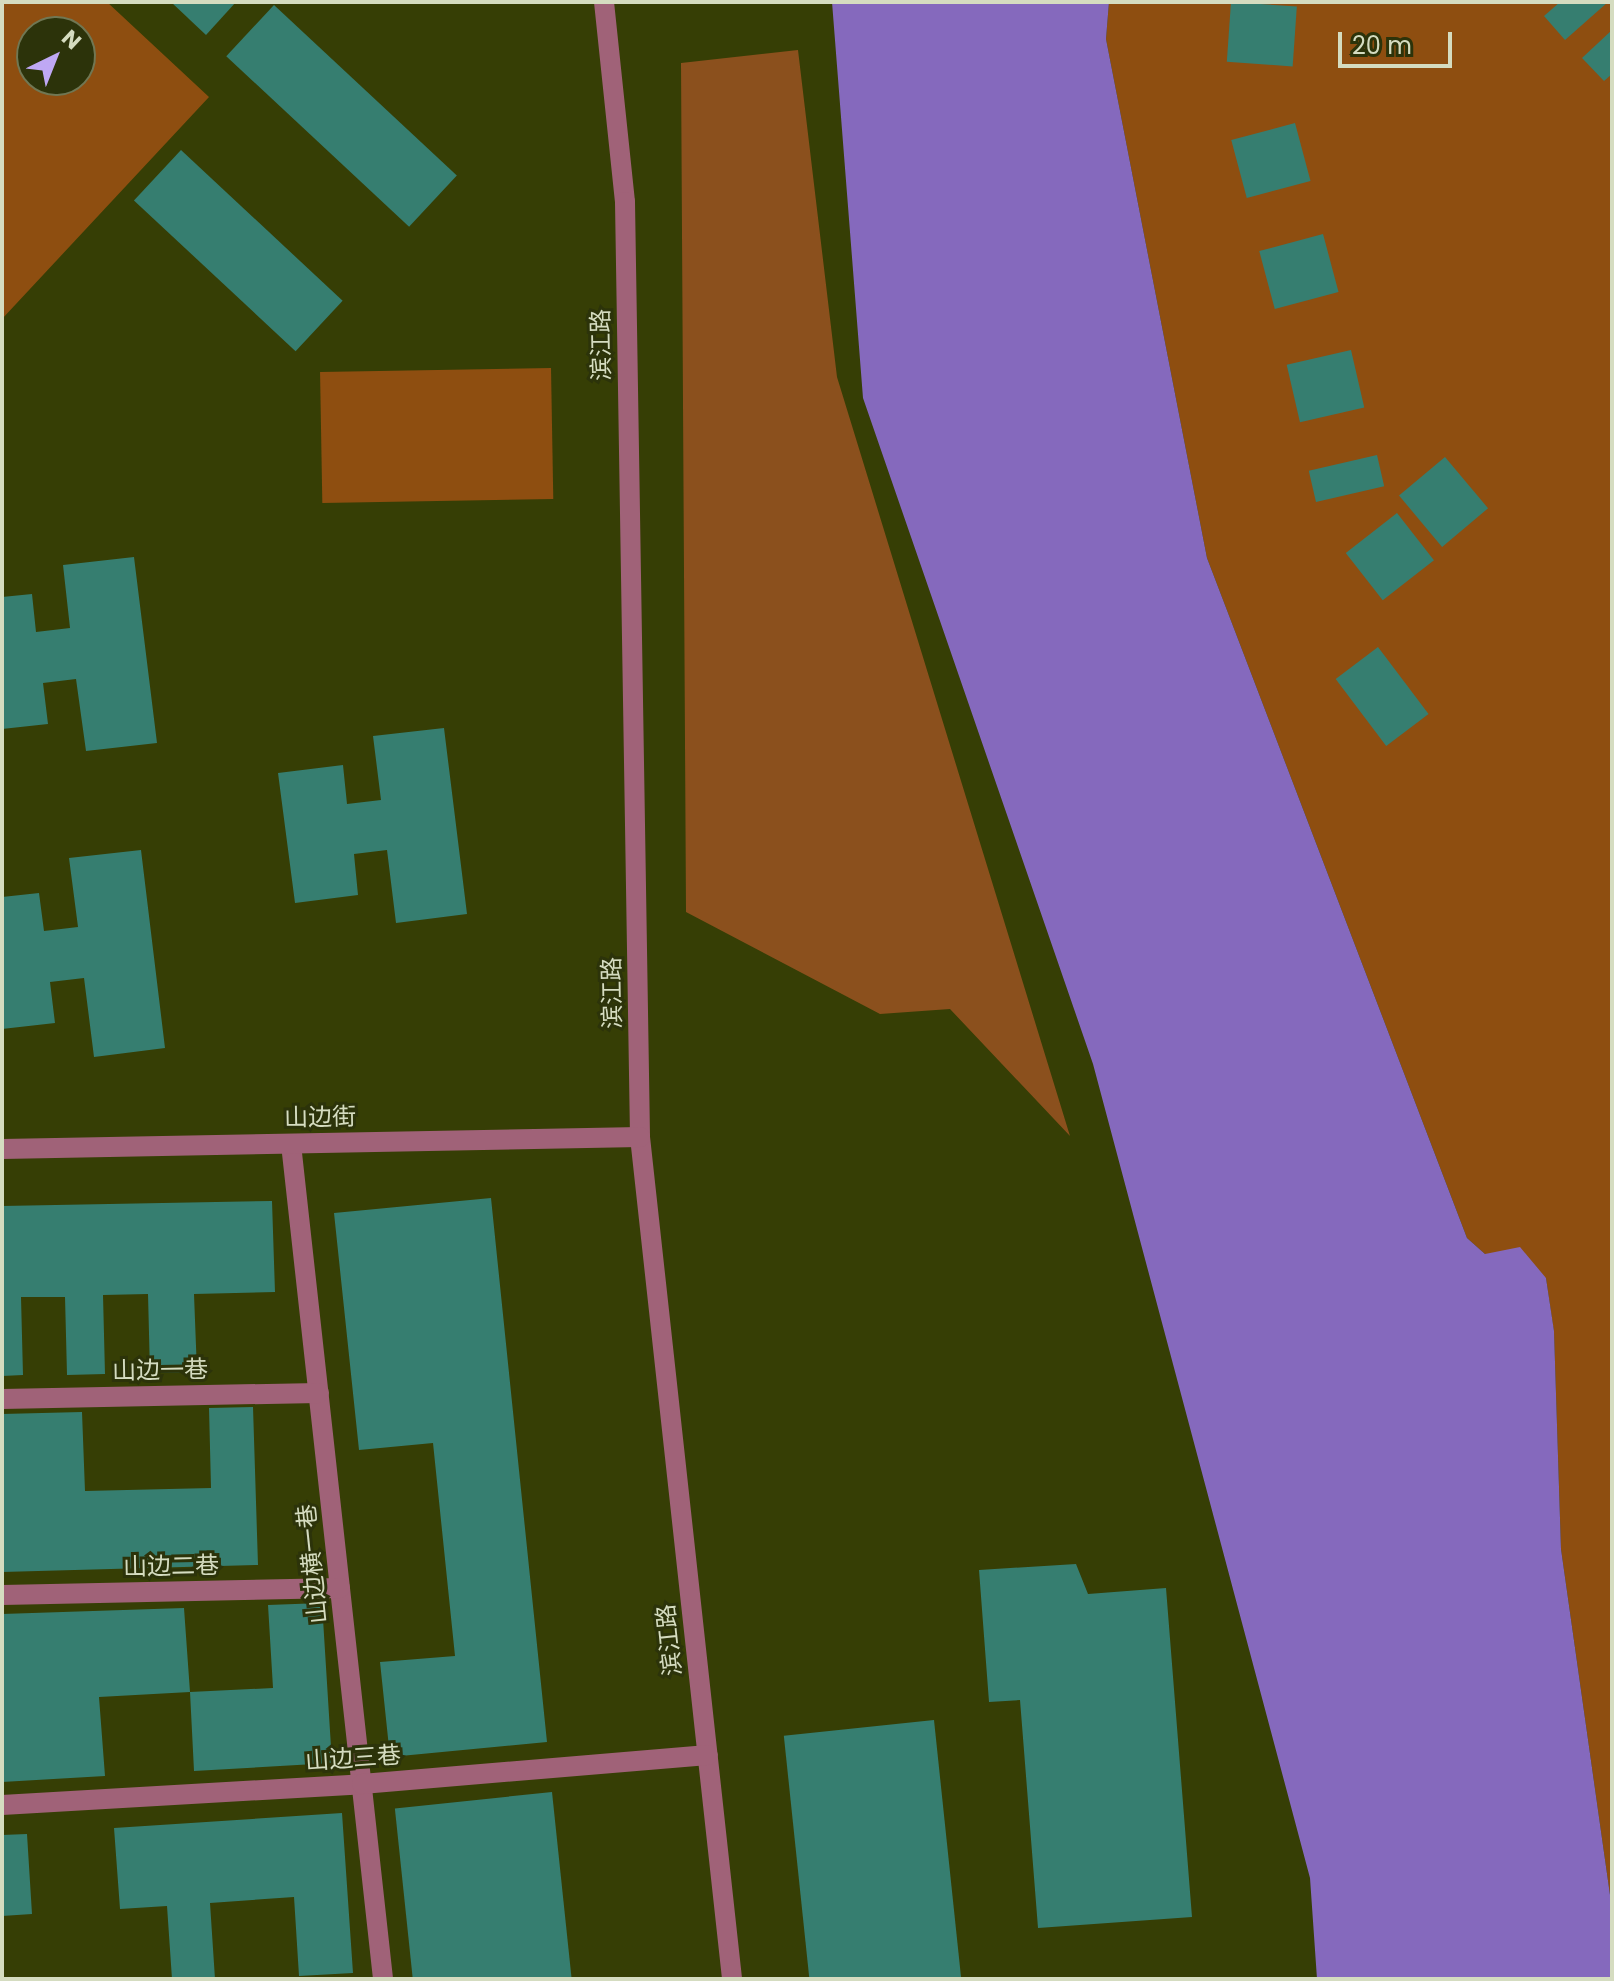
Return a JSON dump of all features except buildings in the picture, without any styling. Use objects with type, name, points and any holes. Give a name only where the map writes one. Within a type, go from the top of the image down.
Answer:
[{"type":"street","name":"滨江路","points":[[604,2],[625,202],[640,1137],[732,1979]]},
{"type":"street","name":"山边街","points":[[2,1149],[640,1137]]},
{"type":"street","name":"山边横一巷","points":[[291,1144],[383,1979]]},
{"type":"street","name":"山边一巷","points":[[2,1399],[319,1393]]},
{"type":"street","name":"山边二巷","points":[[2,1595],[340,1588]]},
{"type":"street","name":"山边三巷","points":[[2,1805],[362,1784],[708,1755]]},
{"type":"shaded area","points":[[2,2],[107,2],[209,97],[2,319]]},
{"type":"shaded area","points":[[832,2],[1109,2],[1106,39],[1207,558],[1467,1238],[1485,1254],[1520,1247],[1546,1278],[1554,1331],[1561,1549],[1612,1909],[1612,1979],[1317,1979],[1310,1878],[1093,1064],[863,398]]},
{"type":"shaded area","points":[[1109,2],[1612,2],[1612,1909],[1561,1549],[1554,1332],[1546,1278],[1485,1254],[1467,1238],[1207,558],[1106,39]]},
{"type":"shaded area","points":[[798,50],[837,377],[1070,1136],[950,1009],[880,1014],[686,912],[681,63]]},
{"type":"shaded area","points":[[551,368],[553,499],[322,503],[320,372]]}]
